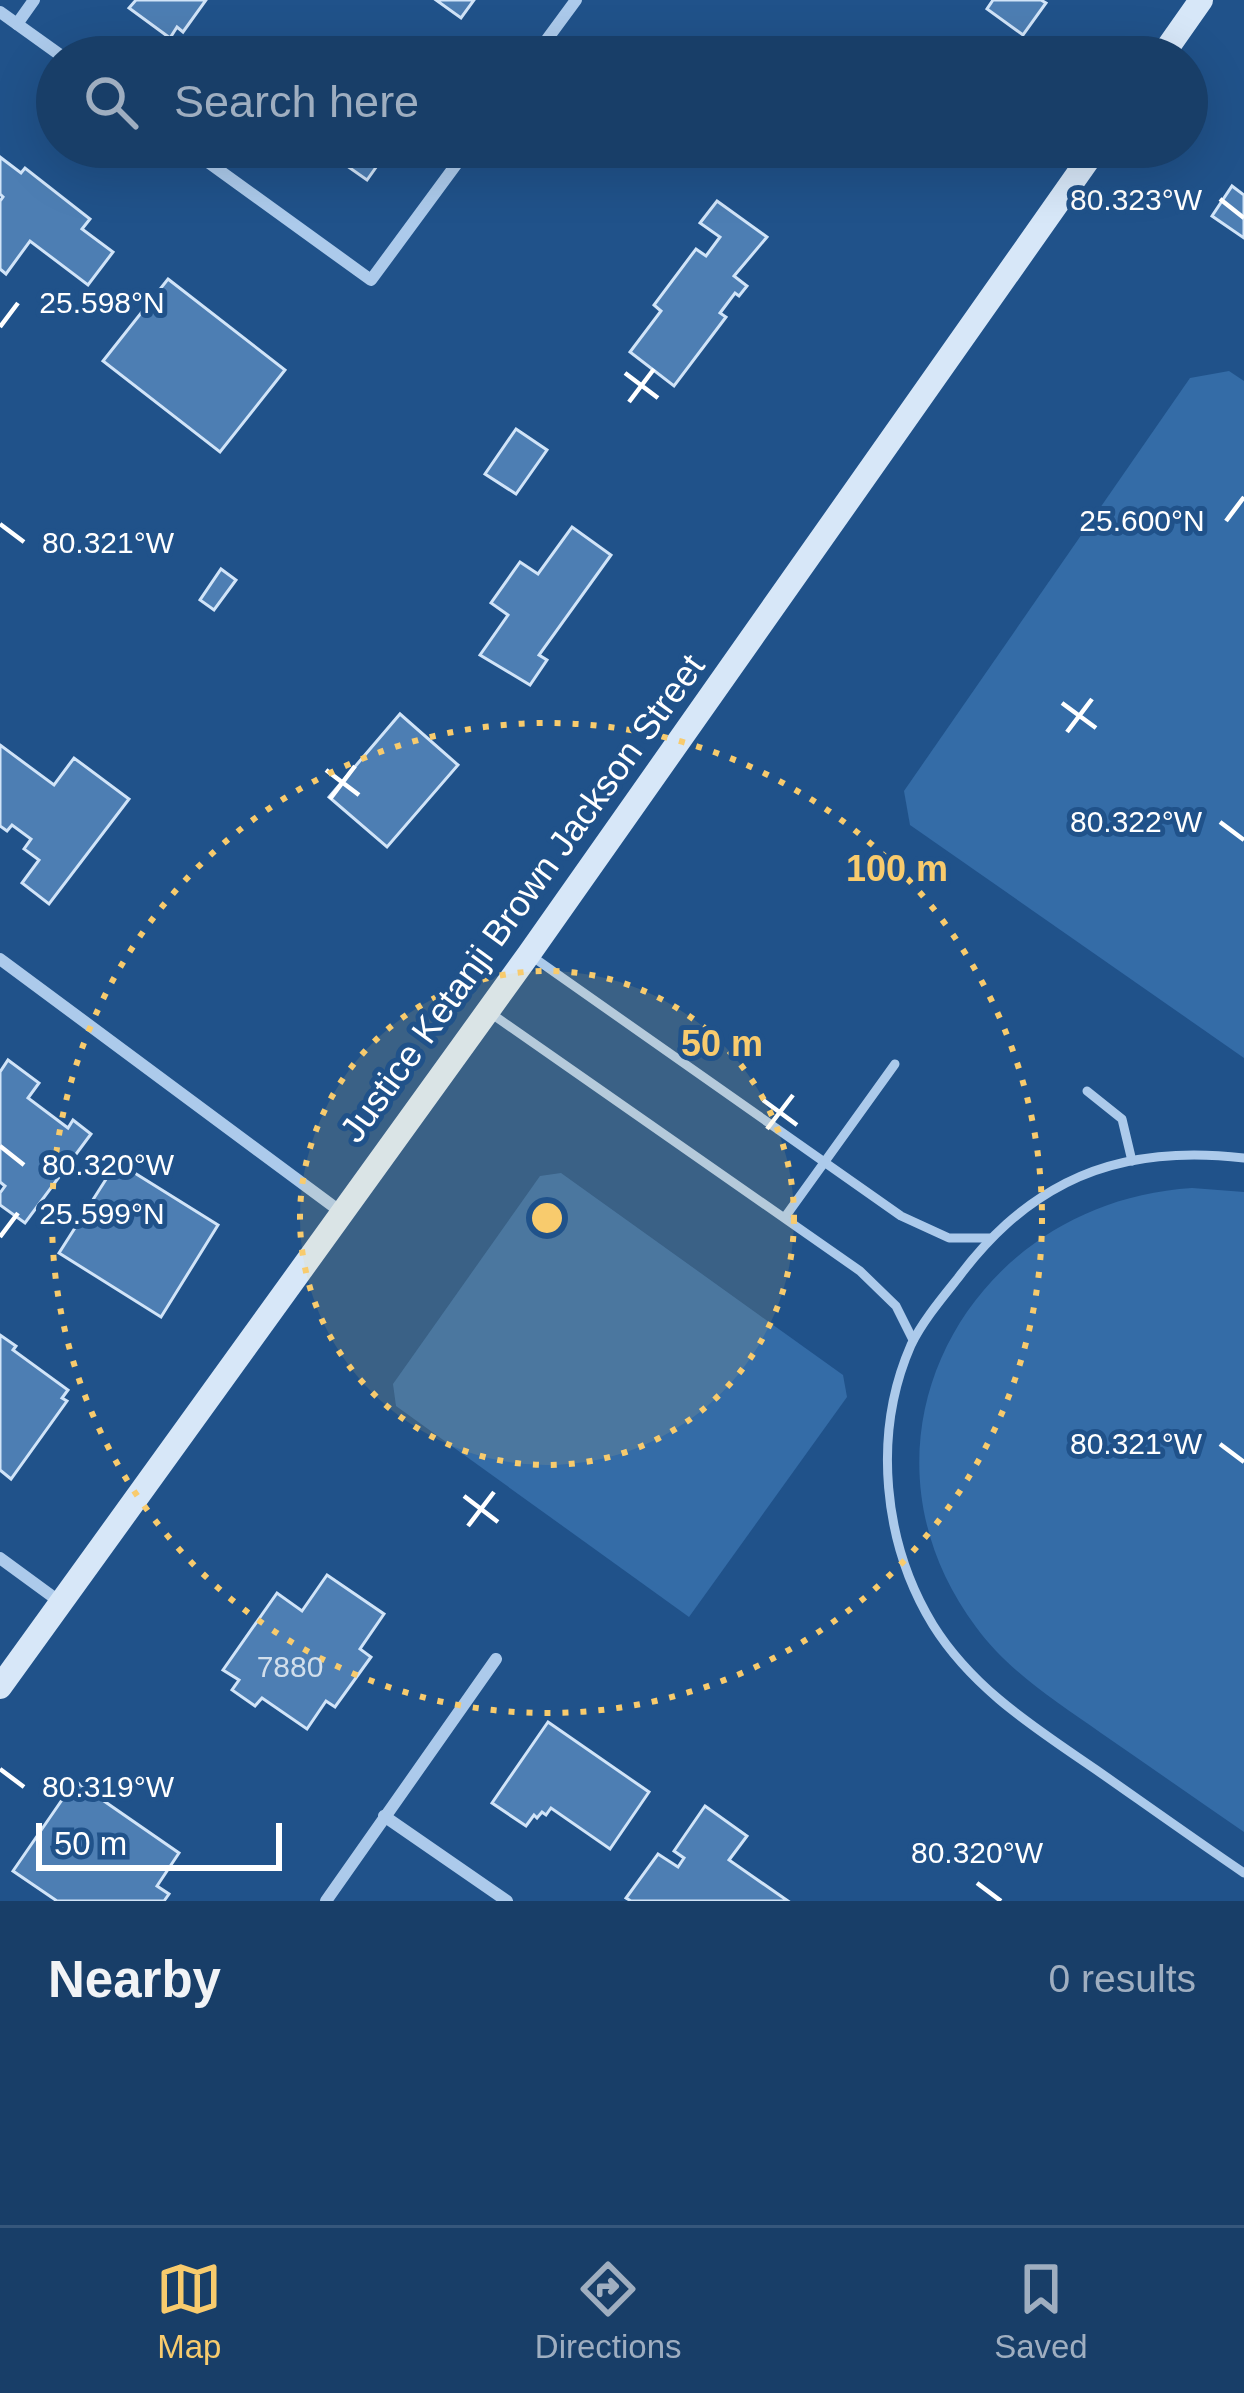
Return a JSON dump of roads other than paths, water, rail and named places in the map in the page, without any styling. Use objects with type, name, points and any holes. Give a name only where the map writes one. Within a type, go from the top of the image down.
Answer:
[{"type":"main road","points":[[1176,36],[1201,0]]},
{"type":"main road","name":"Justice Ketanji Brown Jackson Street","points":[[0,1687],[529,954],[1082,168]]},
{"type":"street","points":[[17,24],[34,0]]},
{"type":"street","points":[[549,36],[576,0]]},
{"type":"street","points":[[0,12],[36,38]]},
{"type":"street","points":[[216,168],[371,280],[454,168]]},
{"type":"street","points":[[0,959],[341,1212]]},
{"type":"street","points":[[0,1558],[60,1602]]},
{"type":"street","points":[[326,1901],[496,1659]]},
{"type":"street","points":[[385,1816],[507,1901]]},
{"type":"lane","points":[[529,954],[901,1216],[949,1238],[989,1238]]},
{"type":"lane","points":[[488,1011],[785,1217],[884,1292],[907,1322],[914,1340]]},
{"type":"lane","points":[[785,1217],[895,1064]]},
{"type":"lane","points":[[1088,1090],[1122,1119],[1132,1162]]},
{"type":"lane","points":[[1244,1158],[1179,1154],[1070,1181],[1031,1203],[989,1238],[914,1340],[893,1405],[888,1486],[903,1563],[953,1654],[1002,1703],[1244,1874]]}]
